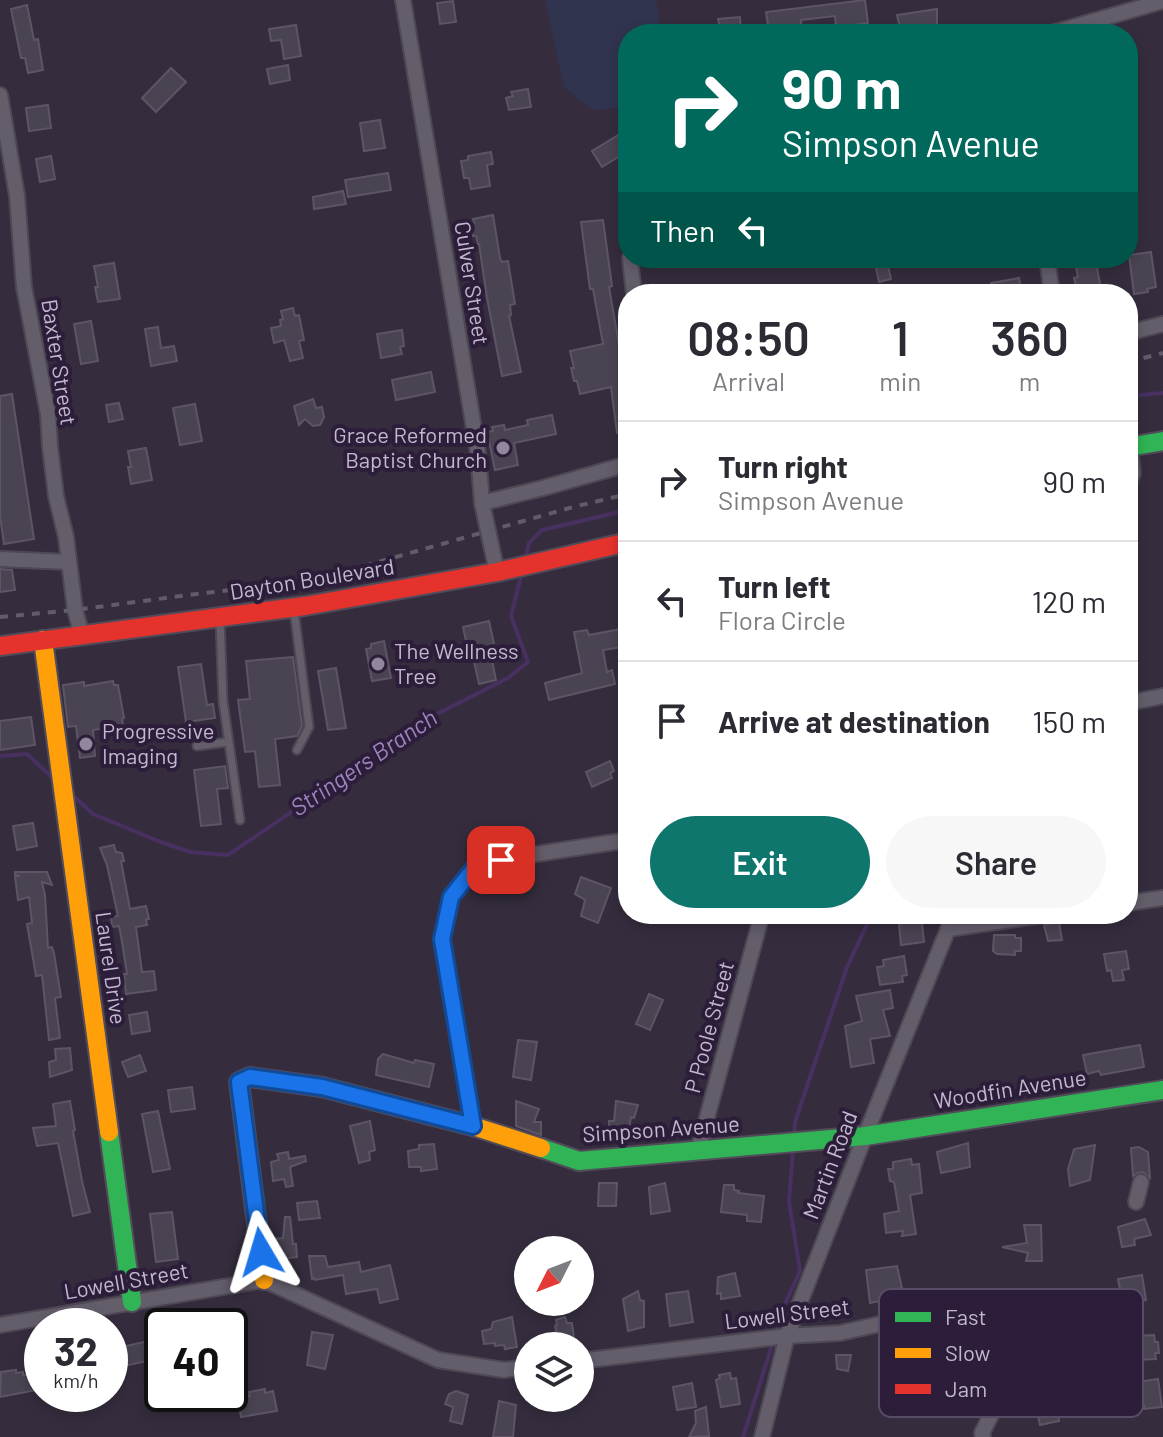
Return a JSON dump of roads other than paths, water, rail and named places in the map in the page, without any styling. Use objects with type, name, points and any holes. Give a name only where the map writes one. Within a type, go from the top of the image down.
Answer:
[{"type":"street","name":"Culver Street","points":[[403,0],[478,453],[482,503],[497,572]]},
{"type":"street","points":[[1084,24],[1156,3],[1163,16]]},
{"type":"street","name":"Baxter Street","points":[[0,95],[17,196],[24,287],[48,414],[56,496],[82,635]]},
{"type":"street","points":[[1138,330],[1163,324]]},
{"type":"street","points":[[1138,445],[1163,441]]},
{"type":"street","points":[[482,503],[618,467]]},
{"type":"street","name":"Dayton Boulevard","points":[[0,646],[294,608],[497,572],[618,544]]},
{"type":"street","points":[[0,559],[69,562]]},
{"type":"street","name":"Laurel Drive","points":[[43,640],[132,1302]]},
{"type":"street","points":[[1138,701],[1163,696]]},
{"type":"street","points":[[473,1126],[442,939],[451,897],[478,863],[618,841]]},
{"type":"street","points":[[1138,902],[1163,898]]},
{"type":"street","name":"P Poole Street","points":[[698,1151],[759,924]]},
{"type":"street","name":"Martin Road","points":[[762,1437],[787,1336],[950,924]]},
{"type":"street","points":[[948,929],[982,924]]},
{"type":"street","name":"Simpson Avenue","points":[[264,1280],[239,1082],[250,1077],[322,1087],[473,1126],[579,1161],[865,1136]]},
{"type":"street","name":"Woodfin Avenue","points":[[865,1136],[1163,1090]]},
{"type":"street","points":[[1136,1202],[1141,1182]]},
{"type":"street","points":[[264,1280],[438,1360],[514,1369]]},
{"type":"street","name":"Lowell Street","points":[[0,1325],[264,1280]]},
{"type":"street","name":"Lowell Street","points":[[594,1359],[787,1336],[840,1333],[879,1324]]},
{"type":"street","name":"Lowell Street","points":[[983,1437],[990,1417]]},
{"type":"lane","points":[[294,608],[309,727],[297,750]]},
{"type":"lane","points":[[220,617],[223,701],[240,820]]},
{"type":"lane","points":[[197,746],[228,742]]},
{"type":"waterway","name":"Stringers Branch","points":[[1138,395],[1163,393]]},
{"type":"waterway","name":"Stringers Branch","points":[[525,560],[529,543],[542,530],[618,512]]},
{"type":"waterway","name":"Stringers Branch","points":[[71,794],[93,814],[158,841],[190,852],[228,855],[433,716],[508,678],[528,662],[511,616],[522,572]]},
{"type":"waterway","name":"Stringers Branch","points":[[0,756],[27,754],[55,780]]},
{"type":"waterway","points":[[794,1137],[795,1122],[847,967],[867,924]]},
{"type":"waterway","points":[[743,1437],[785,1304],[800,1271],[789,1201],[793,1150]]},
{"type":"railway","points":[[1138,359],[1163,353]]},
{"type":"railway","points":[[0,617],[75,610],[332,575],[618,496]]},
{"type":"place","name":"Grace Reformed Baptist Church","points":[[503,448]]},
{"type":"place","name":"The Wellness Tree","points":[[378,664]]},
{"type":"place","name":"Progressive Imaging","points":[[86,744]]}]
